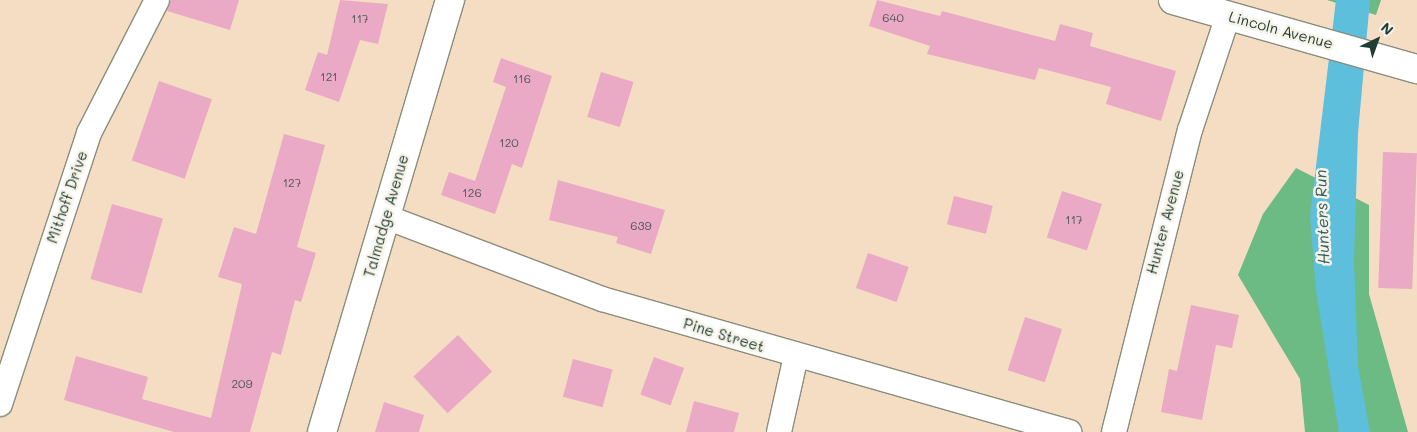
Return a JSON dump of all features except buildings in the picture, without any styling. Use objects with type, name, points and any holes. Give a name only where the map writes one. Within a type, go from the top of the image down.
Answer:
[{"type":"street","name":"Mithoff Drive","points":[[0,404],[90,133],[157,0]]},
{"type":"street","name":"Talmadge Avenue","points":[[322,432],[450,0]]},
{"type":"street","name":"Lincoln Avenue","points":[[1173,0],[1381,56],[1417,69]]},
{"type":"street","name":"Hunter Avenue","points":[[1114,432],[1190,130],[1228,16]]},
{"type":"street","name":"Pine Street","points":[[386,218],[602,299],[796,356],[1069,432]]},
{"type":"street","points":[[779,432],[796,356]]},
{"type":"green space","points":[[1327,0],[1381,0],[1376,15]]},
{"type":"green space","points":[[1296,168],[1369,205],[1369,294],[1408,432],[1305,432],[1300,379],[1238,275],[1263,214]]},
{"type":"water","name":"Hunters Run","points":[[1336,0],[1370,0],[1358,133],[1354,260],[1358,366],[1370,432],[1339,432],[1316,291],[1310,216]]}]
